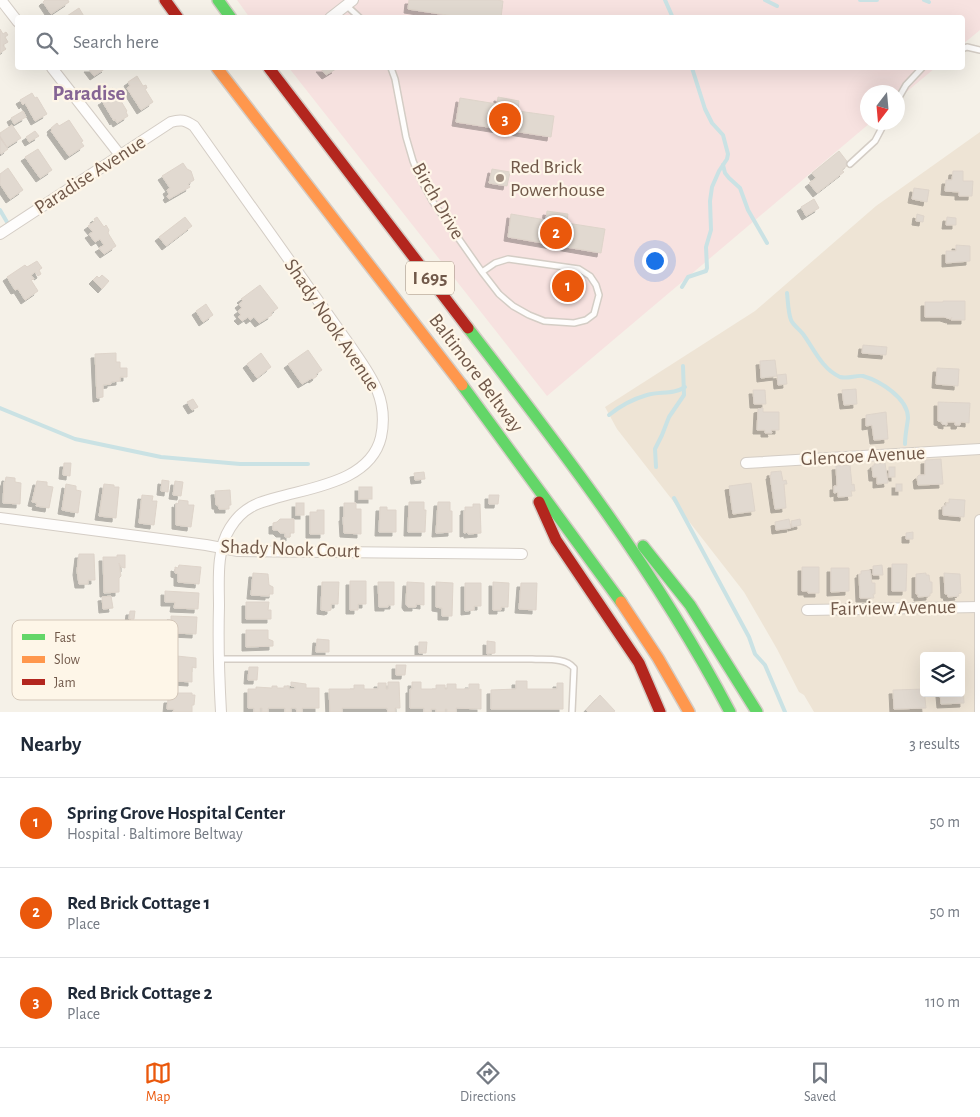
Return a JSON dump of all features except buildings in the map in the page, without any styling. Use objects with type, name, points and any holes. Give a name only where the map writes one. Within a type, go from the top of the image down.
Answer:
[{"type":"highway","points":[[165,0],[176,15]]},
{"type":"highway","points":[[218,0],[229,15]]},
{"type":"highway","name":"Baltimore Beltway","points":[[219,70],[523,466],[619,599],[658,658],[690,712]]},
{"type":"highway","name":"Baltimore Beltway","points":[[271,70],[592,489],[649,571],[688,634],[730,712]]},
{"type":"highway","points":[[523,466],[556,540],[639,663],[660,712]]},
{"type":"highway","points":[[592,489],[660,565],[707,632],[757,712]]},
{"type":"street","points":[[1,0],[15,18]]},
{"type":"street","points":[[334,15],[350,3]]},
{"type":"street","points":[[54,70],[120,155]]},
{"type":"street","name":"Paradise Avenue","points":[[0,234],[171,122],[180,119]]},
{"type":"street","name":"Shady Nook Avenue","points":[[180,119],[194,126],[370,374],[380,393],[383,411],[379,442],[374,453],[363,466],[327,484],[250,507],[238,517],[228,531],[222,548],[219,568],[218,659],[221,712]]},
{"type":"street","name":"Glencoe Avenue","points":[[746,462],[980,449]]},
{"type":"street","name":"Shady Nook Court","points":[[0,518],[222,548],[238,552],[522,554]]},
{"type":"street","points":[[980,520],[980,712]]},
{"type":"street","name":"Fairview Avenue","points":[[807,610],[979,607]]},
{"type":"lane","points":[[350,3],[358,15]]},
{"type":"lane","points":[[965,48],[980,50]]},
{"type":"lane","name":"Birch Drive","points":[[392,70],[406,137],[420,178],[433,202],[482,272],[499,294],[513,306],[544,321],[574,323],[586,320],[594,314],[599,294],[596,285],[590,276],[579,270],[508,259],[495,262],[482,272]]},
{"type":"lane","points":[[905,87],[920,70]]},
{"type":"lane","points":[[850,164],[875,141],[880,130]]},
{"type":"lane","points":[[218,659],[532,659],[564,661],[570,663],[574,668],[572,712]]},
{"type":"shaded area","points":[[237,0],[980,0],[980,30],[965,42],[965,15],[248,15]]},
{"type":"shaded area","points":[[291,70],[933,70],[905,93],[905,85],[860,85],[860,130],[862,130],[547,396]]},
{"type":"shaded area","points":[[980,132],[980,712],[814,712],[804,695],[799,692],[744,592],[617,429],[605,407],[755,311],[876,206]]},
{"type":"waterway","points":[[665,0],[672,15]]},
{"type":"waterway","points":[[765,0],[777,6]]},
{"type":"waterway","points":[[860,0],[877,0]]},
{"type":"waterway","points":[[924,0],[929,2]]},
{"type":"waterway","points":[[682,287],[688,277],[706,271],[706,247],[711,230],[710,201],[712,187],[728,154],[723,135],[712,123],[705,109],[693,70]]},
{"type":"waterway","points":[[723,165],[725,173],[740,188],[748,210],[767,243]]},
{"type":"waterway","points":[[0,210],[7,222]]},
{"type":"waterway","points":[[787,293],[789,314],[792,322],[828,369],[840,377],[863,376],[870,378],[885,386],[898,397],[907,411],[905,444]]},
{"type":"waterway","points":[[656,467],[655,449],[669,417],[684,395],[683,366]]},
{"type":"waterway","points":[[609,415],[627,403],[642,397],[676,391],[685,387]]},
{"type":"waterway","points":[[0,408],[75,439],[161,457],[240,464],[308,464]]},
{"type":"waterway","points":[[674,498],[749,637],[755,654],[765,665],[785,712]]},
{"type":"traffic: fast","points":[[218,0],[229,15]]},
{"type":"traffic: fast","points":[[468,328],[608,514],[672,611],[730,712]]},
{"type":"traffic: fast","points":[[462,385],[621,602]]},
{"type":"traffic: fast","points":[[643,546],[690,605],[757,712]]},
{"type":"traffic: slow","points":[[219,70],[462,385]]},
{"type":"traffic: slow","points":[[621,602],[658,658],[689,712]]},
{"type":"traffic: jam","points":[[165,0],[176,15]]},
{"type":"traffic: jam","points":[[271,70],[468,328]]},
{"type":"traffic: jam","points":[[539,502],[556,540],[639,663],[660,712]]},
{"type":"place","name":"Red Brick Cottage 2","points":[[505,119]]},
{"type":"place","name":"Red Brick Powerhouse","points":[[500,178]]},
{"type":"place","name":"Red Brick Cottage 1","points":[[556,233]]},
{"type":"place","name":"Spring Grove Hospital Center","points":[[568,286]]},
{"type":"district","name":"Paradise","points":[[89,93]]}]
